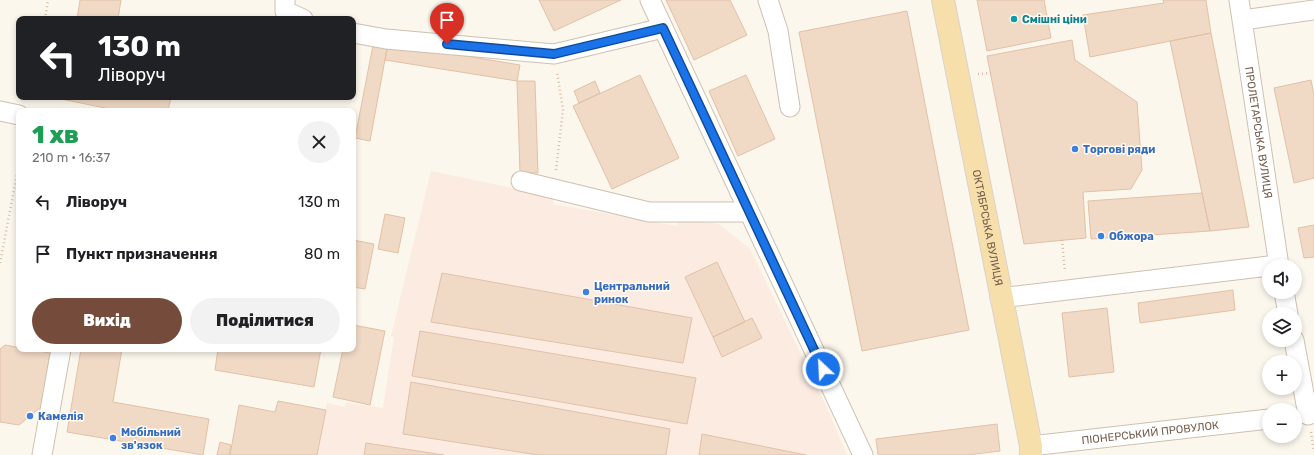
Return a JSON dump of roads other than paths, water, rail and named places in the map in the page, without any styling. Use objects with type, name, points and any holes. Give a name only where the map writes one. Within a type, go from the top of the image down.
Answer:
[{"type":"main road","name":"ОКТЯБРСЬКА ВУЛИЦЯ","points":[[943,0],[1031,451]]},
{"type":"street","points":[[285,0],[285,11],[296,16]]},
{"type":"street","points":[[650,0],[863,455]]},
{"type":"street","points":[[768,0],[778,31],[790,107]]},
{"type":"street","name":"ПРОЛЕТАРСЬКА ВУЛИЦЯ","points":[[1239,0],[1243,20],[1273,259]]},
{"type":"street","points":[[1243,20],[1314,10]]},
{"type":"street","points":[[356,34],[386,39],[554,54],[663,28]]},
{"type":"street","points":[[0,111],[16,114]]},
{"type":"street","points":[[521,181],[649,212],[749,212]]},
{"type":"street","points":[[1000,298],[1262,267]]},
{"type":"street","points":[[1295,347],[1306,415]]},
{"type":"street","points":[[42,455],[60,352]]},
{"type":"street","name":"ПІОНЕРСЬКИЙ ПРОВУЛОК","points":[[1031,451],[1089,448],[1262,421]]},
{"type":"place","name":"Смішні ціни","points":[[1014,19]]},
{"type":"place","name":"Торгові ряди","points":[[1075,149]]},
{"type":"place","name":"Обжора","points":[[1101,236]]},
{"type":"place","name":"Центральний ринок","points":[[586,292]]},
{"type":"place","name":"Камелія","points":[[30,416]]},
{"type":"place","name":"Мобільний зв'язок","points":[[113,438]]}]
